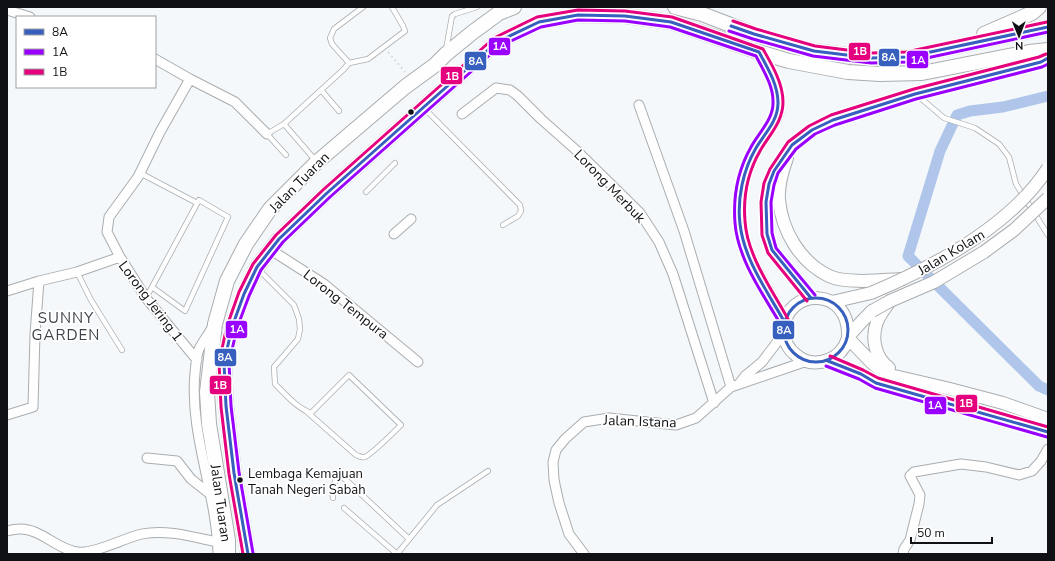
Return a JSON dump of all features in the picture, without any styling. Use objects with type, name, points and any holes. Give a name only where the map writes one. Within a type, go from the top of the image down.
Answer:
[{"type":"main road","name":"Jalan Tuaran","points":[[228,554],[228,540],[209,424],[207,392],[214,324],[227,281],[246,244],[270,209],[317,162],[406,87],[436,65],[446,54],[500,10],[514,7]]},
{"type":"main road","points":[[675,7],[702,14],[754,34],[814,51],[871,58],[907,57],[1048,27]]},
{"type":"main road","points":[[956,47],[1032,13],[1039,7]]},
{"type":"main road","name":"Jalan Tuaran","points":[[248,554],[234,473],[226,406],[224,363],[232,326],[244,294],[257,267],[279,239],[327,193],[497,42],[539,22],[578,15],[625,16],[671,22],[789,61],[848,72],[880,74],[922,72],[1029,52],[1048,50]]},
{"type":"main road","points":[[759,52],[776,86],[778,109],[776,115],[755,149],[746,170],[740,198],[740,225],[747,253],[785,328]]},
{"type":"main road","points":[[811,298],[772,250],[767,234],[766,202],[769,184],[774,171],[792,145],[812,130],[833,120],[915,94],[1041,62],[1048,58]]},
{"type":"main road","points":[[792,145],[782,171],[779,198],[783,219],[789,236],[799,252],[812,264],[830,276],[852,280],[874,281],[906,278]]},
{"type":"main road","name":"Jalan Kolam","points":[[832,302],[871,293],[906,278],[988,230],[1033,188],[1048,168]]},
{"type":"main road","name":"Jalan Kolam","points":[[848,338],[872,311],[890,301],[934,282],[984,252],[1014,230],[1048,198]]},
{"type":"main road","points":[[811,298],[822,298],[832,302],[840,308],[846,317],[849,327],[848,338],[844,347],[837,355],[818,363],[807,362],[797,357],[790,349],[785,339],[785,328],[786,317],[792,308],[811,298]]},
{"type":"main road","points":[[890,301],[876,324],[874,336],[876,353],[887,367],[905,378]]},
{"type":"main road","points":[[848,338],[881,370],[890,375],[1003,403],[1048,419]]},
{"type":"main road","points":[[828,360],[861,374],[876,383],[1048,432]]},
{"type":"street","points":[[7,10],[27,16]]},
{"type":"street","points":[[156,60],[235,102],[268,134]]},
{"type":"street","points":[[120,258],[107,232],[109,217],[140,173],[190,79]]},
{"type":"street","name":"Lorong Merbuk","points":[[462,114],[496,88],[510,90],[576,150],[640,213],[659,242],[673,274],[714,402]]},
{"type":"street","points":[[639,105],[684,231],[735,386]]},
{"type":"street","points":[[394,234],[411,219]]},
{"type":"street","name":"Lorong Tempura","points":[[271,250],[324,284],[418,362]]},
{"type":"street","name":"Lorong Jering 1","points":[[7,291],[39,281],[78,272],[120,258],[146,298],[197,360]]},
{"type":"street","points":[[7,415],[33,406],[35,334],[39,281]]},
{"type":"street","points":[[214,324],[199,350],[194,394],[200,446],[210,494],[218,554]]},
{"type":"street","name":"Jalan Istana","points":[[584,554],[569,534],[558,503],[554,480],[553,462],[556,450],[565,439],[584,422],[609,418],[676,425],[696,418],[762,362],[785,328]]},
{"type":"street","name":"Jalan Istana","points":[[735,386],[807,362]]},
{"type":"street","points":[[903,554],[910,540],[919,504],[920,495],[910,476],[914,472],[961,464],[986,467],[1019,475],[1032,471],[1041,461],[1048,449]]},
{"type":"street","points":[[147,458],[177,461],[191,479],[210,494]]},
{"type":"street","points":[[7,531],[19,529],[28,530],[66,550],[80,552],[93,550],[123,539],[143,534],[169,532],[217,542]]},
{"type":"lane","points":[[349,63],[332,44],[330,38],[334,29],[363,7]]},
{"type":"lane","points":[[286,155],[268,134],[284,124],[349,63],[368,59],[404,31],[403,26],[392,7]]},
{"type":"lane","points":[[446,54],[452,16],[477,7]]},
{"type":"lane","points":[[321,90],[339,110]]},
{"type":"lane","points":[[915,94],[944,118],[975,128],[999,144],[1009,157],[1016,184],[1048,235]]},
{"type":"lane","points":[[424,107],[520,205],[521,211],[518,216],[503,225]]},
{"type":"lane","points":[[284,124],[317,162]]},
{"type":"lane","points":[[366,192],[395,163]]},
{"type":"lane","points":[[140,173],[197,203]]},
{"type":"lane","points":[[146,298],[199,200],[228,217],[185,311],[152,287]]},
{"type":"lane","points":[[257,267],[294,305],[299,319],[300,329],[298,339],[274,367],[275,384],[293,402],[306,411],[360,457],[365,457],[372,452],[401,425],[349,375],[312,413],[306,411]]},
{"type":"lane","points":[[78,272],[91,300],[122,350]]},
{"type":"lane","points":[[344,508],[397,554],[437,505],[488,471]]},
{"type":"lane","points":[[333,498],[332,489],[336,478],[340,477],[345,479],[409,539]]},
{"type":"path","points":[[384,47],[403,69]]},
{"type":"waterway","points":[[1048,96],[1003,107],[970,111],[957,115],[940,151],[908,256],[1039,386],[1048,390]]},
{"type":"transit line","name":"1B","points":[[243,554],[229,474],[221,407],[219,362],[227,326],[239,292],[253,264],[276,235],[324,189],[494,38],[537,17],[578,10],[625,11],[672,17],[763,49],[779,81],[783,95],[783,102],[781,116],[760,151],[749,176],[745,203],[745,221],[750,247],[762,273],[789,321]]},
{"type":"transit line","name":"8A","points":[[248,554],[234,473],[226,406],[224,363],[232,327],[244,294],[257,267],[279,239],[327,193],[497,42],[539,22],[578,15],[625,16],[671,22],[759,52],[774,82],[778,96],[778,103],[776,116],[751,157],[744,175],[740,195],[739,214],[742,237],[746,250],[764,288],[785,323]]},
{"type":"transit line","name":"1A","points":[[253,553],[239,472],[231,406],[229,363],[237,328],[261,270],[283,242],[330,197],[500,46],[541,27],[578,20],[625,21],[670,27],[756,56],[773,95],[773,108],[769,120],[754,141],[746,156],[740,174],[737,184],[735,203],[735,223],[737,237],[746,263],[759,289],[781,325]]},
{"type":"transit line","name":"1B","points":[[733,21],[815,46],[871,53],[906,52],[1047,22]]},
{"type":"transit line","name":"8A","points":[[731,26],[814,51],[871,58],[907,57],[1048,27]]},
{"type":"transit line","name":"1A","points":[[729,31],[813,56],[871,63],[908,62],[1048,32]]},
{"type":"transit line","name":"1B","points":[[807,301],[768,253],[762,235],[761,202],[764,183],[770,169],[788,142],[809,126],[831,115],[914,89],[1046,54]]},
{"type":"transit line","name":"8A","points":[[811,298],[772,250],[767,234],[766,202],[769,184],[774,171],[792,145],[812,130],[833,120],[915,94],[1041,62],[1048,58]]},
{"type":"transit line","name":"1A","points":[[815,295],[776,248],[772,233],[771,202],[774,185],[778,173],[796,149],[815,134],[835,125],[916,99],[1042,67],[1048,64]]},
{"type":"transit line","name":"8A","points":[[810,298],[822,298],[839,307],[846,318],[848,330],[846,342],[839,353],[822,362],[810,362],[798,357],[789,348],[784,336],[784,324],[789,312],[798,303],[810,298]]},
{"type":"transit line","name":"1B","points":[[830,356],[878,378],[1048,427]]},
{"type":"transit line","name":"8A","points":[[828,361],[861,374],[876,383],[1048,432]]},
{"type":"transit line","name":"1A","points":[[826,366],[859,379],[875,388],[1047,437]]},
{"type":"place","name":"Lembaga Kemajuan Tanah Negeri Sabah","points":[[240,480]]},
{"type":"district","name":"SUNNY GARDEN","points":[[66,326]]}]
